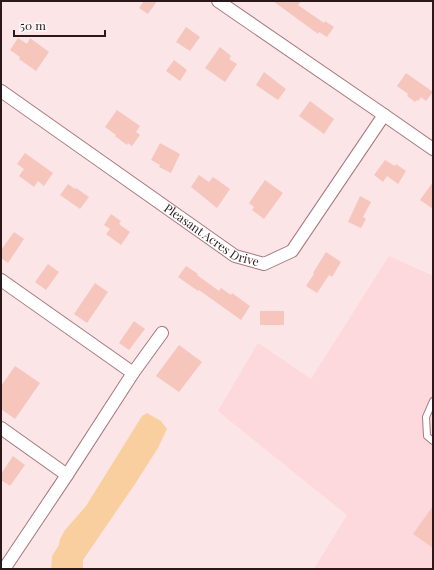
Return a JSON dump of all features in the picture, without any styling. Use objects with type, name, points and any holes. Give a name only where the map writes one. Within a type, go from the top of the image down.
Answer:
[{"type":"street","points":[[218,1],[433,149]]},
{"type":"street","name":"Pleasant Acres Drive","points":[[1,91],[235,256],[264,264],[292,250],[384,115]]},
{"type":"street","points":[[1,280],[133,373]]},
{"type":"street","points":[[4,569],[68,475],[133,373],[162,333]]},
{"type":"street","points":[[1,428],[68,475]]},
{"type":"lane","points":[[433,401],[426,418],[427,436],[433,441]]},
{"type":"shaded area","points":[[389,256],[433,276],[433,569],[314,569],[347,515],[218,411],[258,343],[311,379]]},
{"type":"shaded area","points":[[147,413],[161,421],[167,429],[158,448],[83,560],[83,569],[51,569],[52,556],[59,545],[60,539],[65,530],[86,506],[142,416]]},
{"type":"building","points":[[144,1],[157,1],[148,14],[139,8]]},
{"type":"building","points":[[273,1],[301,1],[298,5],[324,23],[325,21],[334,27],[327,37],[319,32],[318,34]]},
{"type":"building","points":[[186,27],[200,37],[190,51],[176,42]]},
{"type":"building","points":[[18,38],[27,44],[30,38],[49,52],[36,71],[19,59],[20,57],[10,50]]},
{"type":"building","points":[[220,47],[231,56],[229,59],[237,64],[225,82],[205,68]]},
{"type":"building","points":[[174,60],[187,70],[180,81],[166,71]]},
{"type":"building","points":[[264,72],[286,89],[278,100],[256,85]]},
{"type":"building","points":[[406,73],[433,92],[426,101],[421,97],[415,102],[407,96],[408,94],[397,86]]},
{"type":"building","points":[[310,101],[334,119],[324,134],[299,116]]},
{"type":"building","points":[[117,110],[140,126],[136,132],[140,135],[132,146],[128,143],[127,145],[105,127]]},
{"type":"building","points":[[160,143],[180,154],[171,173],[159,167],[160,165],[151,160]]},
{"type":"building","points":[[25,153],[53,173],[44,186],[38,181],[34,187],[19,176],[24,169],[17,164]]},
{"type":"building","points":[[385,160],[395,166],[396,164],[406,171],[398,184],[387,176],[383,182],[374,175]]},
{"type":"building","points":[[199,175],[209,182],[213,177],[230,189],[217,208],[191,187]]},
{"type":"building","points":[[265,180],[283,193],[264,219],[252,210],[254,207],[249,203]]},
{"type":"building","points":[[433,182],[433,209],[420,200]]},
{"type":"building","points":[[68,184],[89,197],[80,209],[60,195]]},
{"type":"building","points":[[360,196],[371,202],[363,217],[366,219],[361,228],[348,222]]},
{"type":"building","points":[[111,214],[121,221],[119,224],[130,232],[121,245],[106,234],[110,229],[104,225]]},
{"type":"building","points":[[14,232],[24,239],[8,263],[1,258],[1,250]]},
{"type":"building","points":[[326,252],[341,262],[332,277],[329,275],[317,293],[306,286]]},
{"type":"building","points":[[48,264],[59,272],[46,290],[35,282]]},
{"type":"building","points":[[186,266],[219,291],[221,288],[231,295],[232,293],[250,306],[241,320],[178,277]]},
{"type":"building","points":[[95,283],[108,292],[87,323],[74,314]]},
{"type":"building","points":[[260,311],[284,311],[284,325],[260,325]]},
{"type":"building","points":[[134,321],[145,329],[129,350],[119,343]]},
{"type":"building","points":[[179,345],[202,362],[179,392],[156,376]]},
{"type":"building","points":[[15,366],[40,383],[15,419],[1,409],[1,386]]},
{"type":"building","points":[[13,456],[25,465],[10,486],[1,480],[1,474]]},
{"type":"building","points":[[433,506],[433,548],[413,534]]}]
